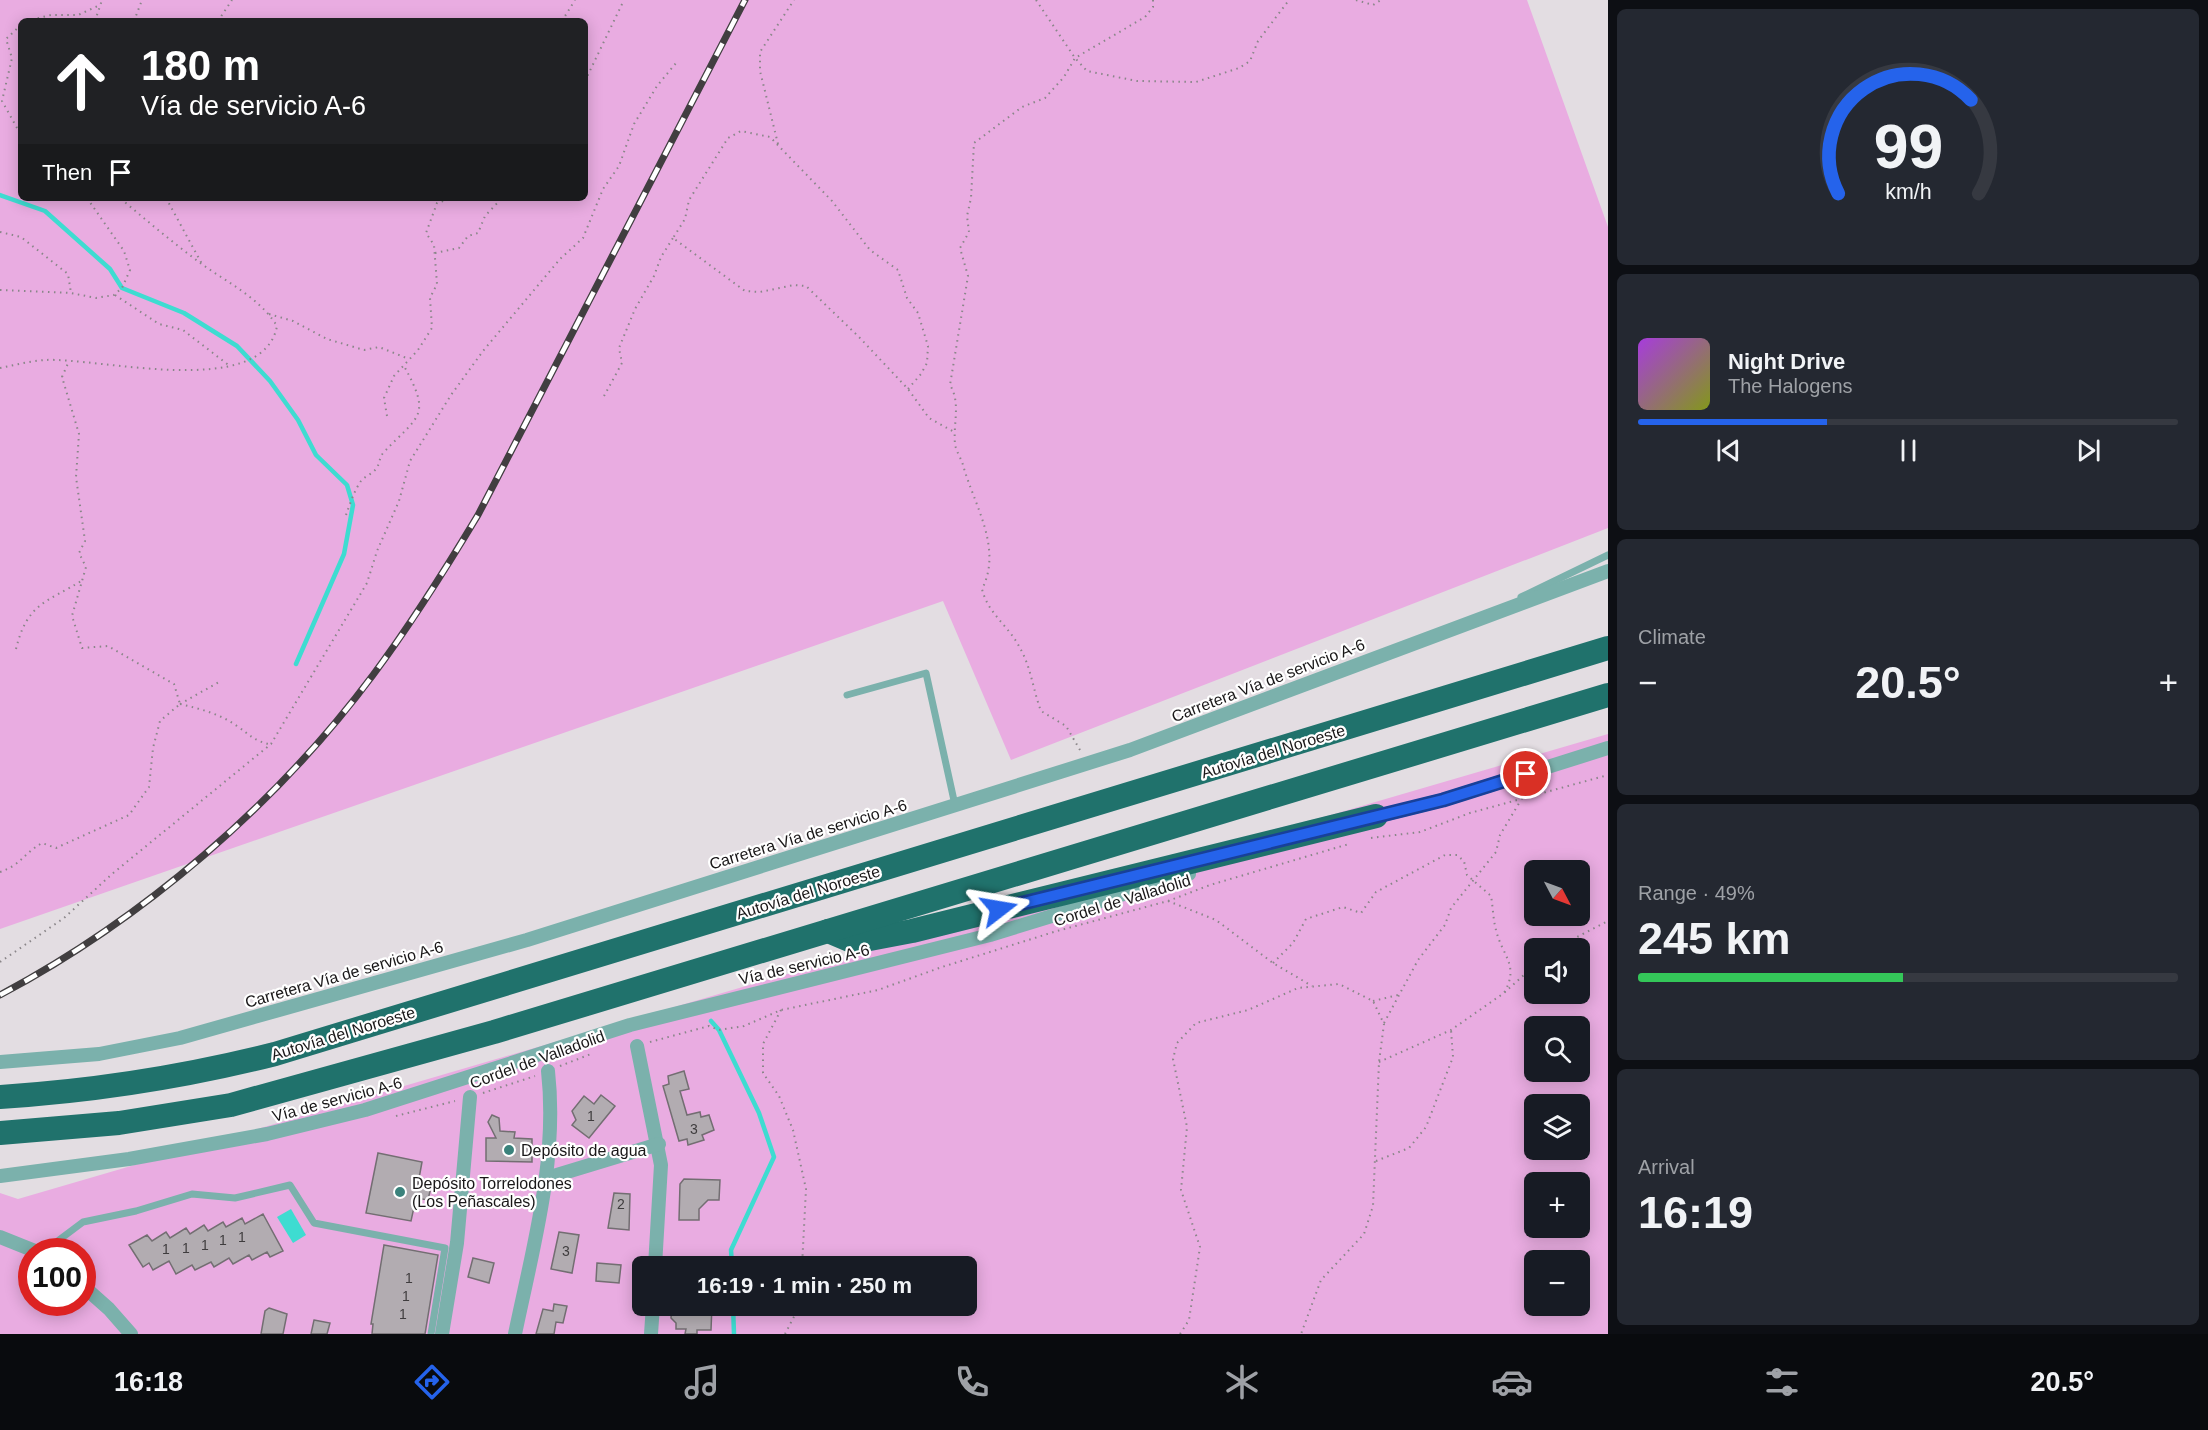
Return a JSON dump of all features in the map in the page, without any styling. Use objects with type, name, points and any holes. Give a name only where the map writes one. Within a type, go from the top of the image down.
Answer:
[{"type":"highway","name":"Autovía del Noroeste","points":[[0,1097],[132,1085],[212,1070],[275,1054],[1608,648]]},
{"type":"highway","points":[[0,1133],[119,1123],[231,1105],[494,1032],[1608,695]]},
{"type":"highway","points":[[828,931],[854,942],[912,931],[1376,816]]},
{"type":"street","name":"Carretera Vía de servicio A-6","points":[[0,1062],[99,1054],[180,1038],[527,940],[1141,746],[1480,617],[1608,571]]},
{"type":"street","name":"Vía de servicio A-6","points":[[0,1176],[129,1159],[267,1134],[365,1110],[630,1025],[990,935],[1376,816],[1443,800],[1608,748]]},
{"type":"street","points":[[637,1046],[659,1144],[661,1165],[656,1256]]},
{"type":"street","points":[[515,1334],[548,1178],[552,1104],[548,1071]]},
{"type":"street","points":[[442,1334],[457,1243],[470,1097]]},
{"type":"street","points":[[548,1178],[659,1144]]},
{"type":"street","points":[[0,1237],[18,1244]]},
{"type":"street","points":[[96,1297],[131,1334]]},
{"type":"street","points":[[651,1334],[652,1316]]},
{"type":"lane","points":[[1480,617],[1608,555]]},
{"type":"lane","points":[[847,695],[926,673],[955,805]]},
{"type":"lane","points":[[62,1238],[83,1222],[136,1211],[192,1194],[235,1198],[290,1185],[314,1223],[445,1248],[431,1334]]},
{"type":"path","points":[[96,18],[102,0]]},
{"type":"path","points":[[135,18],[142,0]]},
{"type":"path","points":[[220,18],[232,0]]},
{"type":"path","points":[[564,18],[575,0]]},
{"type":"path","points":[[588,75],[624,0]]},
{"type":"path","points":[[778,144],[760,71],[760,52],[794,0]]},
{"type":"path","points":[[1036,0],[1075,58],[1088,70],[1114,78],[1196,82],[1239,68],[1250,61],[1258,41],[1289,0]]},
{"type":"path","points":[[1084,764],[1079,744],[1066,726],[1041,711],[1032,684],[1029,665],[1020,646],[984,599],[982,589],[989,574],[990,550],[979,508],[968,486],[956,445],[957,410],[954,392],[950,385],[968,276],[960,248],[969,232],[967,216],[971,198],[974,143],[1022,107],[1045,98],[1064,77],[1075,58],[1145,17],[1153,7],[1153,0]]},
{"type":"path","points":[[1356,0],[1373,5],[1381,0]]},
{"type":"path","points":[[38,18],[51,15],[78,15],[100,4]]},
{"type":"path","points":[[6,39],[18,28]]},
{"type":"path","points":[[0,38],[6,39]]},
{"type":"path","points":[[6,39],[12,58],[2,100],[18,129]]},
{"type":"path","points":[[0,962],[64,918],[112,874],[271,744],[367,583],[377,551],[399,501],[410,461],[450,395],[483,351],[560,260],[584,238],[603,189],[619,166],[634,124],[657,86],[676,63]]},
{"type":"path","points":[[604,396],[622,363],[619,348],[635,309],[654,276],[660,257],[685,219],[689,200],[728,138],[741,131],[770,137],[778,144],[832,201],[870,250],[898,270],[907,298],[918,313],[928,346],[927,363],[908,389]]},
{"type":"path","points":[[0,290],[71,293],[96,298],[114,295],[122,288],[130,270],[124,252],[89,201]]},
{"type":"path","points":[[0,368],[45,360],[165,371],[231,367],[265,351],[274,339],[277,326],[269,314],[236,287],[203,265],[124,201]]},
{"type":"path","points":[[168,201],[203,265]]},
{"type":"path","points":[[387,416],[384,398],[394,376],[410,359],[432,328],[430,298],[437,284],[434,245],[426,233],[437,203],[443,201]]},
{"type":"path","points":[[435,254],[459,248],[468,236],[478,233],[485,216],[499,201]]},
{"type":"path","points":[[0,232],[21,237],[68,274],[71,293]]},
{"type":"path","points":[[673,238],[745,291],[760,292],[778,287],[806,286],[908,389],[929,418],[956,433]]},
{"type":"path","points":[[114,295],[159,324],[183,330],[231,367]]},
{"type":"path","points":[[269,314],[293,321],[327,339],[364,350],[379,347],[410,359]]},
{"type":"path","points":[[69,361],[62,377],[79,434],[76,477],[85,542],[79,553],[86,567],[72,616],[82,648],[108,646],[128,657],[174,684],[180,704]]},
{"type":"path","points":[[346,515],[362,480],[376,469],[382,453],[403,436],[416,419],[420,406],[417,390],[404,366]]},
{"type":"path","points":[[16,649],[26,618],[52,597],[84,580]]},
{"type":"path","points":[[0,872],[16,866],[28,851],[42,843],[56,848],[129,815],[149,787],[153,747],[160,721],[180,704],[219,682]]},
{"type":"path","points":[[180,704],[211,712],[238,726],[255,741],[271,744]]},
{"type":"path","points":[[1365,839],[1420,832],[1470,813],[1608,775]]},
{"type":"path","points":[[1302,1334],[1321,1280],[1364,1234],[1373,1206],[1379,1062],[1384,1024],[1418,960],[1445,925],[1451,908],[1474,883],[1496,852],[1500,835],[1521,800]]},
{"type":"path","name":"Cordel de Valladolid","points":[[637,1046],[709,1026],[719,1030],[744,1026],[781,1010],[878,990],[1057,931],[1168,901],[1210,885],[1355,842]]},
{"type":"path","points":[[1273,963],[1293,943],[1306,919],[1343,907],[1361,914],[1376,892],[1445,855],[1456,855],[1464,861],[1467,875],[1491,896],[1496,930],[1511,965],[1512,979],[1504,993]]},
{"type":"path","points":[[1168,901],[1216,920],[1273,963],[1312,986]]},
{"type":"path","points":[[1575,938],[1608,921]]},
{"type":"path","points":[[1379,1062],[1451,1030],[1504,993],[1524,975]]},
{"type":"path","points":[[1180,1334],[1189,1320],[1200,1247],[1181,1190],[1187,1127],[1173,1059],[1177,1043],[1196,1023],[1248,1010],[1298,988],[1312,986],[1339,984],[1373,1001],[1384,1024]]},
{"type":"path","points":[[1373,1001],[1398,995]]},
{"type":"path","points":[[781,1010],[763,1044],[763,1073],[778,1096],[794,1130],[806,1189],[803,1256]]},
{"type":"path","points":[[1375,1161],[1409,1148],[1426,1127],[1453,1057],[1451,1030]]},
{"type":"path","name":"Cordel de Valladolid","points":[[391,1117],[470,1097],[548,1071],[598,1050]]},
{"type":"path","points":[[785,1334],[794,1316]]},
{"type":"shaded area","points":[[0,0],[1527,0],[1608,227],[1608,528],[1011,760],[943,601],[0,929]]},
{"type":"shaded area","points":[[1608,734],[1608,1334],[0,1334],[0,1193],[18,1199]]},
{"type":"water","points":[[291,1209],[306,1235],[293,1243],[277,1217]]},
{"type":"building","points":[[684,1071],[689,1089],[680,1091],[687,1115],[700,1112],[701,1117],[709,1115],[714,1130],[702,1135],[704,1140],[688,1145],[687,1139],[679,1141],[663,1086],[669,1084],[668,1076]]},
{"type":"building","points":[[601,1095],[615,1106],[589,1138],[572,1125],[576,1120],[572,1111],[584,1096],[594,1104]]},
{"type":"building","name":"Depósito de agua","points":[[492,1115],[499,1118],[500,1131],[515,1132],[514,1138],[532,1139],[532,1162],[486,1161],[486,1138],[496,1138],[488,1122]]},
{"type":"building","name":"Depósito Torrelodones (Los Peñascales)","points":[[378,1153],[422,1162],[418,1184],[431,1187],[428,1200],[416,1198],[411,1221],[366,1213]]},
{"type":"building","points":[[684,1179],[720,1180],[719,1200],[708,1200],[699,1209],[699,1220],[679,1220],[680,1184]]},
{"type":"building","points":[[614,1193],[630,1194],[629,1230],[608,1228]]},
{"type":"building","points":[[263,1214],[283,1251],[270,1257],[267,1252],[252,1260],[249,1255],[233,1264],[229,1258],[214,1267],[211,1262],[195,1270],[192,1265],[176,1274],[169,1261],[153,1270],[149,1263],[143,1267],[129,1245],[147,1235],[152,1241],[166,1232],[170,1238],[186,1228],[190,1234],[204,1225],[208,1231],[223,1222],[226,1227],[242,1218],[245,1224]]},
{"type":"building","points":[[559,1232],[579,1235],[572,1273],[551,1269]]},
{"type":"building","points":[[384,1245],[438,1255],[425,1334],[372,1334],[373,1324],[371,1324]]},
{"type":"building","points":[[473,1258],[494,1263],[489,1283],[468,1277]]},
{"type":"building","points":[[597,1263],[621,1265],[619,1283],[596,1281]]},
{"type":"building","points":[[554,1304],[567,1306],[563,1323],[556,1322],[554,1334],[536,1334],[543,1309],[553,1311]]},
{"type":"building","points":[[269,1308],[287,1314],[283,1334],[261,1334],[265,1311]]},
{"type":"building","points":[[671,1316],[712,1316],[711,1330],[697,1330],[697,1334],[685,1334],[686,1329],[676,1329],[676,1323]]},
{"type":"building","points":[[314,1320],[330,1323],[327,1334],[311,1334]]},
{"type":"waterway","points":[[0,195],[45,211],[110,269],[122,288],[184,313],[237,346],[270,381],[298,420],[316,455],[347,485],[353,505],[344,554],[296,664]]},
{"type":"waterway","points":[[711,1021],[719,1030],[759,1113],[774,1157],[731,1250],[731,1256]]},
{"type":"waterway","points":[[733,1316],[734,1334]]},
{"type":"railway","points":[[0,995],[53,965],[105,931],[155,895],[204,855],[294,769],[373,675],[401,636],[478,515],[745,0]]},
{"type":"place","name":"Depósito de agua","points":[[509,1150]]},
{"type":"place","name":"Depósito Torrelodones (Los Peñascales)","points":[[400,1192]]},
{"type":"route","points":[[999,909],[1443,800],[1526,774]]}]
